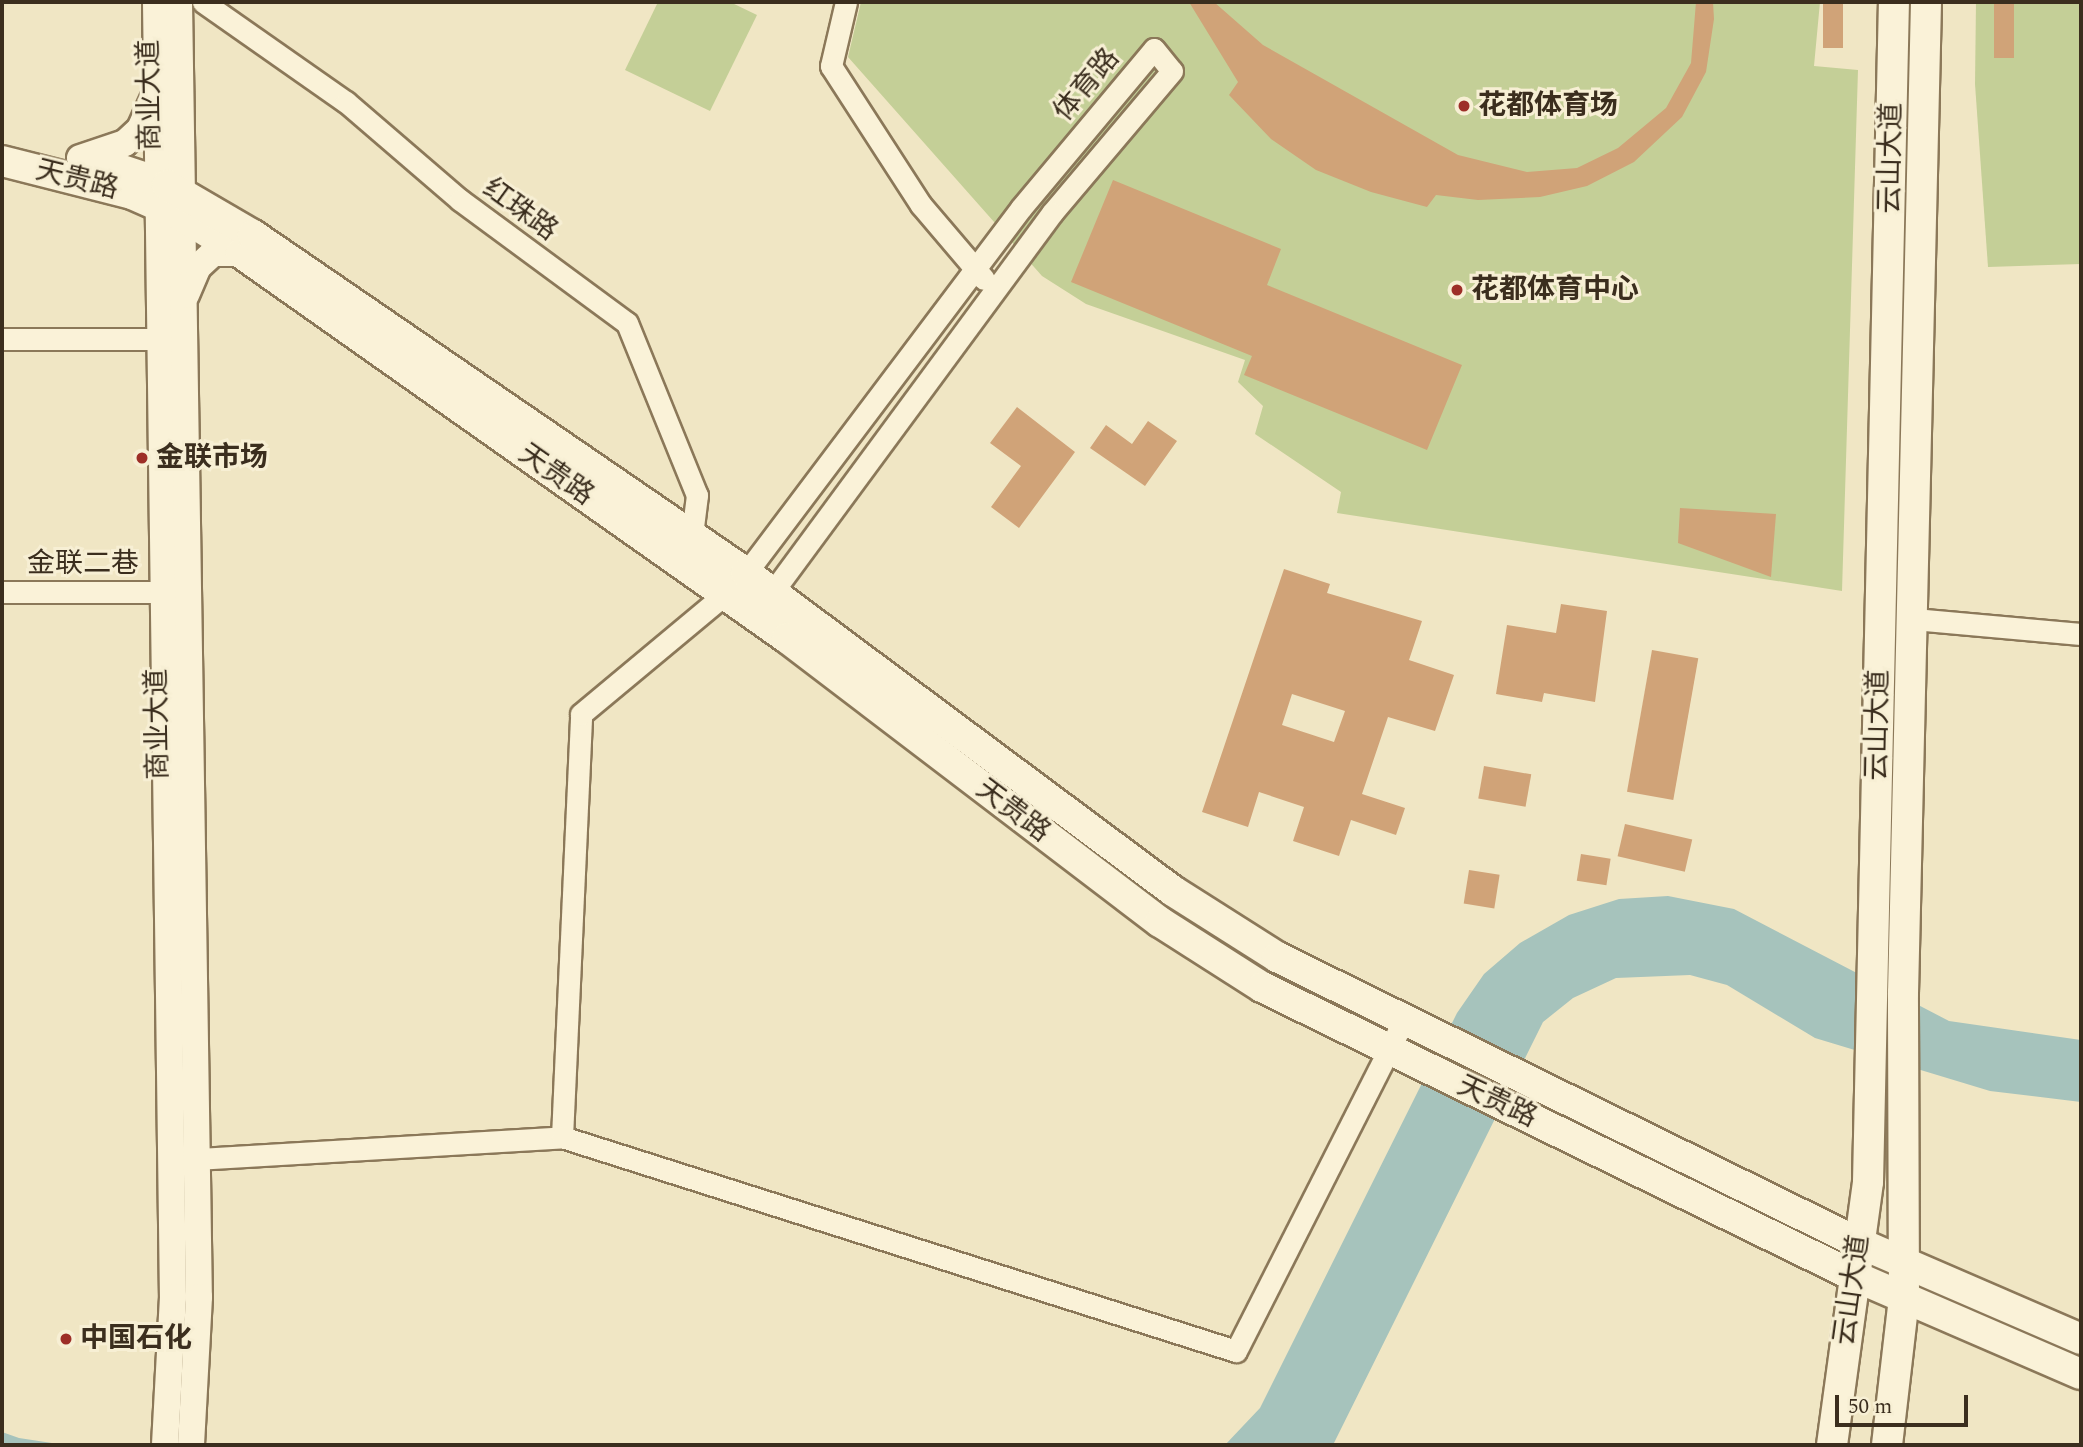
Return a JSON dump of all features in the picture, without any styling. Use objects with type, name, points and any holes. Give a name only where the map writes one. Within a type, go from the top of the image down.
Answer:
[{"type":"main road","name":"云山大道","points":[[1832,1445],[1868,1182],[1894,2]]},
{"type":"main road","name":"云山大道","points":[[1887,1445],[1904,1298],[1901,1262],[1904,944],[1926,2]]},
{"type":"main road","name":"天贵路","points":[[2,139],[80,158],[253,235],[746,573],[1184,898],[1277,957],[1403,1022],[1901,1262]]},
{"type":"main road","name":"天贵路","points":[[2,161],[171,199],[241,253],[725,594],[1160,922],[1262,988],[1854,1276],[2081,1374]]},
{"type":"main road","points":[[1901,1262],[2081,1339]]},
{"type":"street","name":"商业大道","points":[[156,2],[157,82],[183,303],[197,1159],[198,1331],[192,1437]]},
{"type":"street","name":"商业大道","points":[[166,1439],[173,1297],[160,339],[171,199],[179,2]]},
{"type":"street","name":"红珠路","points":[[203,2],[346,102],[460,200],[627,323],[697,495],[692,535]]},
{"type":"street","points":[[846,2],[831,66],[920,205],[994,291]]},
{"type":"street","name":"体育路","points":[[746,573],[975,269],[1154,49],[1172,71],[1052,213],[772,593]]},
{"type":"street","points":[[80,158],[113,149],[133,136],[149,113],[157,82]]},
{"type":"street","points":[[183,303],[191,279],[205,259],[223,251],[241,253]]},
{"type":"street","points":[[2,339],[160,339]]},
{"type":"street","name":"金联二巷","points":[[2,592],[164,592]]},
{"type":"street","points":[[562,1138],[581,714],[725,594]]},
{"type":"street","points":[[1913,619],[2081,634]]},
{"type":"street","points":[[197,1159],[562,1138],[1236,1352],[1403,1022]]},
{"type":"green space","points":[[658,2],[730,2],[757,15],[710,111],[625,70]]},
{"type":"green space","name":"花都体育中心","points":[[861,2],[1820,2],[1814,66],[1858,70],[1842,591],[1337,513],[1341,492],[1255,434],[1263,406],[1238,382],[1245,360],[1086,304],[1042,276],[848,57]]},
{"type":"green space","points":[[1976,2],[2081,2],[2081,264],[1988,267],[1975,84]]},
{"type":"water","points":[[1668,896],[1734,909],[1949,1021],[2081,1040],[2081,1102],[1990,1091],[1815,1038],[1727,985],[1690,975],[1616,978],[1573,998],[1543,1022],[1333,1445],[1225,1445],[1260,1408],[1457,1013],[1484,974],[1520,943],[1569,915],[1619,899]]},
{"type":"water","points":[[2,1432],[19,1438],[65,1445],[2,1445]]},
{"type":"building","points":[[1189,2],[1214,2],[1263,45],[1458,155],[1527,172],[1577,168],[1618,148],[1666,108],[1691,63],[1696,2],[1713,2],[1714,19],[1706,72],[1682,117],[1634,162],[1587,186],[1540,197],[1478,200],[1436,195],[1427,207],[1371,192],[1316,170],[1271,139],[1229,95],[1238,82]]},
{"type":"building","points":[[1823,2],[1843,2],[1843,48],[1823,48]]},
{"type":"building","points":[[1994,2],[2014,2],[2014,58],[1994,58]]},
{"type":"building","points":[[1113,180],[1281,249],[1267,285],[1462,365],[1427,450],[1244,375],[1252,356],[1071,282]]},
{"type":"building","points":[[1017,407],[1075,452],[1019,528],[991,507],[1021,466],[990,443]]},
{"type":"building","points":[[1148,421],[1177,441],[1145,486],[1090,448],[1106,425],[1132,444]]},
{"type":"building","points":[[1680,508],[1776,514],[1771,577],[1678,543]]},
{"type":"building","points":[[1284,569],[1330,584],[1327,593],[1422,621],[1409,660],[1454,675],[1435,731],[1388,717],[1362,794],[1405,808],[1396,835],[1351,820],[1339,856],[1293,841],[1304,807],[1259,792],[1248,827],[1202,812]],"holes":[[[1292,694],[1345,711],[1334,742],[1282,725]]]},
{"type":"building","points":[[1561,604],[1607,611],[1595,702],[1544,693],[1542,702],[1496,694],[1507,625],[1556,633]]},
{"type":"building","points":[[1652,650],[1698,658],[1673,800],[1627,792]]},
{"type":"building","points":[[1484,766],[1531,774],[1526,807],[1478,798]]},
{"type":"building","points":[[1625,824],[1692,840],[1685,872],[1618,856]]},
{"type":"building","points":[[1581,854],[1611,859],[1606,885],[1577,881]]},
{"type":"building","points":[[1469,870],[1500,875],[1494,908],[1464,904]]},
{"type":"place","name":"花都体育场","points":[[1464,106]]},
{"type":"place","name":"花都体育中心","points":[[1457,290]]},
{"type":"place","name":"金联市场","points":[[142,458]]},
{"type":"place","name":"中国石化","points":[[66,1339]]}]
